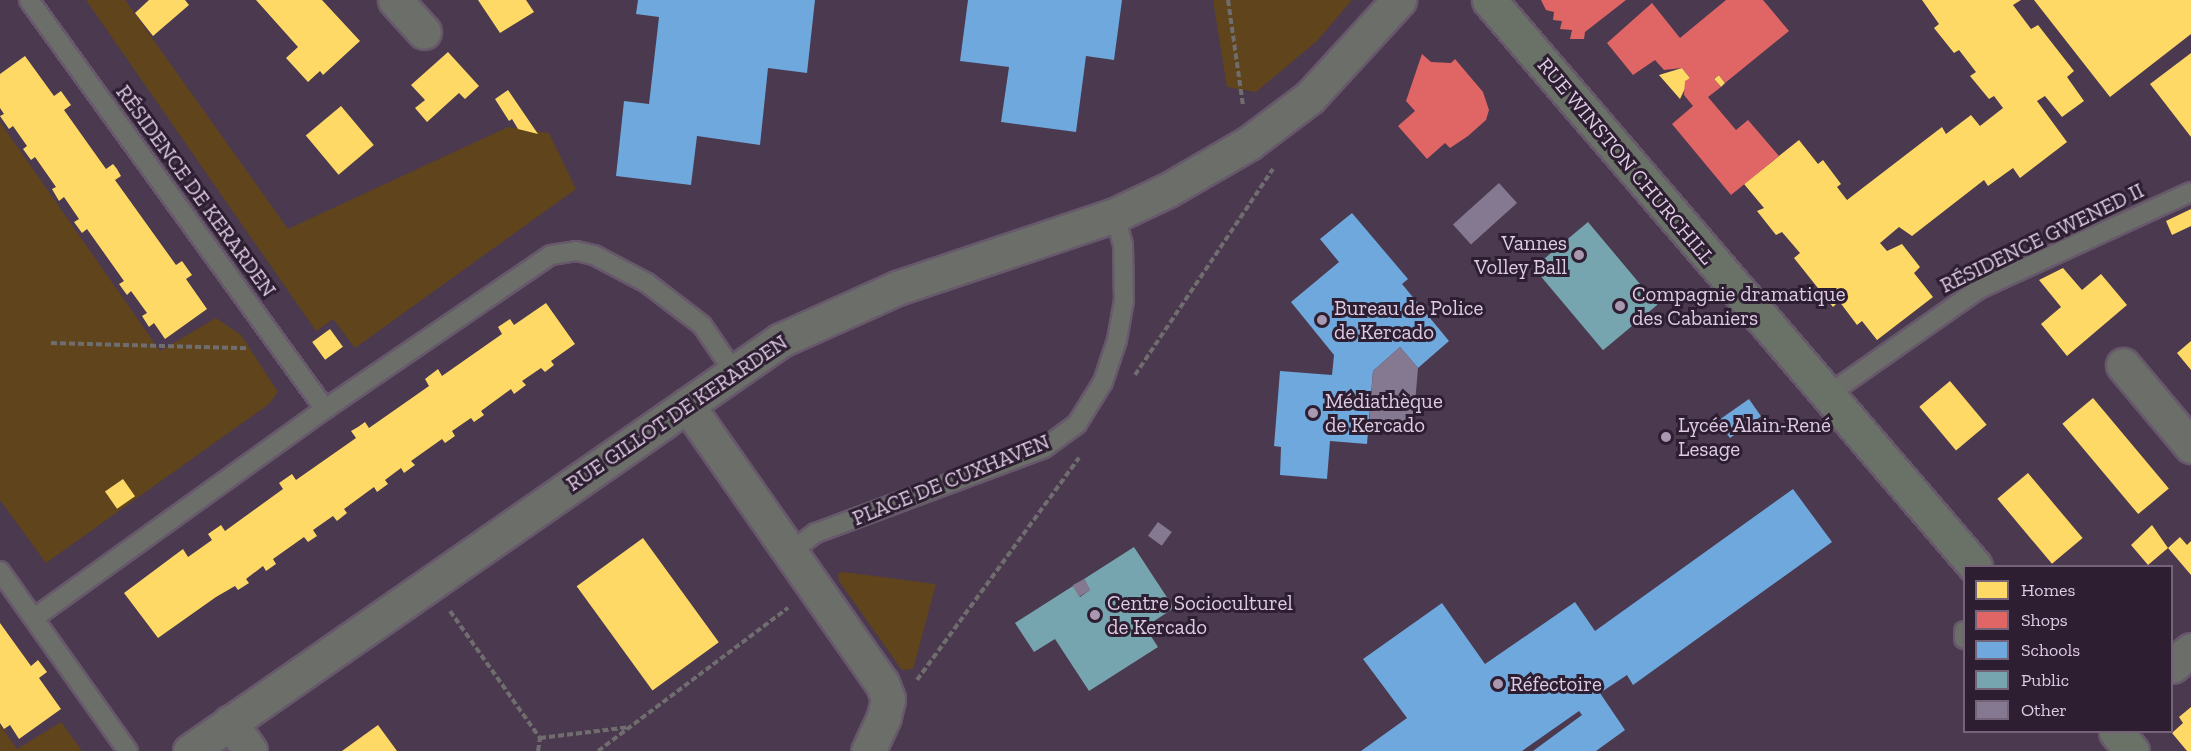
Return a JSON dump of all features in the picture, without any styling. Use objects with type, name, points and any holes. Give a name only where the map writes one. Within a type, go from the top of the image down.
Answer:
[{"type":"street","points":[[395,0],[424,32]]},
{"type":"street","name":"RUE GILLOT DE KERARDEN","points":[[190,751],[781,340],[897,288],[1115,215],[1168,190],[1249,143],[1311,97],[1399,0]]},
{"type":"street","name":"RUE WINSTON CHURCHILL","points":[[1489,0],[1973,565]]},
{"type":"street","points":[[2123,365],[2191,446]]},
{"type":"street","points":[[687,405],[882,683],[888,699],[868,751]]},
{"type":"street","points":[[2173,665],[2191,650]]},
{"type":"street","points":[[230,722],[250,751]]},
{"type":"street","points":[[2117,733],[2132,751]]},
{"type":"lane","name":"RÉSIDENCE DE KERARDEN","points":[[29,0],[325,409]]},
{"type":"lane","name":"RÉSIDENCE GWENED II","points":[[1829,394],[1979,289],[2191,192]]},
{"type":"lane","name":"PLACE DE CUXHAVEN","points":[[789,553],[816,533],[1044,448],[1077,424],[1103,382],[1118,340],[1124,302],[1123,245],[1115,215]]},
{"type":"lane","points":[[34,618],[325,409],[526,269],[551,255],[576,251],[603,260],[684,309],[702,325],[734,372]]},
{"type":"lane","points":[[0,571],[128,751]]},
{"type":"path","points":[[1228,0],[1249,143]]},
{"type":"path","points":[[51,343],[282,349]]},
{"type":"path","points":[[430,583],[540,738],[538,751]]},
{"type":"path","points":[[598,751],[799,599],[810,583]]},
{"type":"path","points":[[540,738],[631,727]]},
{"type":"shaded area","points":[[86,0],[125,0],[288,229],[508,127],[549,133],[576,189],[355,348],[333,319],[316,331]]},
{"type":"shaded area","points":[[1213,0],[1352,0],[1317,41],[1256,92],[1227,87]]},
{"type":"shaded area","points":[[0,122],[160,351],[216,318],[241,335],[278,392],[269,404],[46,563],[0,500]]},
{"type":"shaded area","points":[[843,572],[936,584],[913,669],[902,670],[839,581],[838,574]]},
{"type":"shaded area","points":[[61,722],[82,751],[0,751],[0,725],[17,749]]},
{"type":"building: Homes","points":[[149,0],[185,0],[189,5],[153,36],[135,13]]},
{"type":"building: Homes","points":[[256,0],[322,0],[360,41],[323,75],[320,71],[308,82],[286,58],[298,47]]},
{"type":"building: Homes","points":[[478,0],[526,0],[534,12],[500,33]]},
{"type":"building: Homes","points":[[1922,0],[2021,0],[2013,5],[2031,29],[2038,25],[2074,71],[2067,77],[2084,101],[2062,117],[2045,96],[2037,101],[2067,142],[2020,178],[2013,168],[1988,186],[1984,180],[1912,236],[1899,227],[1880,243],[1887,251],[1902,244],[1920,267],[1914,273],[1933,297],[1877,340],[1862,321],[1857,325],[1839,301],[1833,307],[1794,258],[1800,253],[1782,232],[1776,235],[1757,211],[1764,208],[1744,184],[1799,140],[1818,164],[1823,160],[1841,184],[1837,187],[1847,200],[1942,127],[1946,134],[1971,115],[1980,126],[2003,108],[1994,96],[1989,99],[1970,76],[1976,72],[1959,50],[1954,53],[1934,28],[1939,24]]},
{"type":"building: Homes","points":[[2034,0],[2191,0],[2191,34],[2110,97]]},
{"type":"building: Homes","points":[[448,52],[479,86],[465,99],[459,93],[427,122],[415,108],[425,100],[411,85]]},
{"type":"building: Homes","points":[[2191,53],[2191,137],[2150,84]]},
{"type":"building: Homes","points":[[25,56],[54,96],[61,91],[71,105],[64,110],[106,169],[113,164],[121,176],[115,180],[176,265],[182,261],[192,275],[186,279],[207,309],[165,339],[154,323],[149,327],[142,316],[147,313],[131,291],[127,295],[119,284],[124,281],[87,229],[82,233],[74,222],[79,219],[64,197],[59,201],[52,189],[56,187],[35,157],[31,160],[23,149],[27,146],[13,126],[9,129],[0,116],[4,114],[0,108],[0,74]]},
{"type":"building: Homes","points":[[1682,68],[1690,78],[1680,99],[1659,75]]},
{"type":"building: Homes","points":[[1719,75],[1725,83],[1721,87],[1714,79]]},
{"type":"building: Homes","points":[[508,90],[538,134],[518,129],[512,119],[509,121],[495,99]]},
{"type":"building: Homes","points":[[341,106],[374,145],[339,175],[306,136]]},
{"type":"building: Homes","points":[[2191,209],[2191,226],[2172,235],[2166,221]]},
{"type":"building: Homes","points":[[2063,268],[2082,290],[2101,274],[2127,305],[2067,356],[2041,324],[2061,307],[2039,280]]},
{"type":"building: Homes","points":[[546,303],[575,344],[551,361],[554,365],[545,372],[541,368],[522,381],[526,385],[514,394],[511,389],[481,411],[484,415],[474,422],[471,418],[452,431],[455,436],[445,443],[442,439],[411,461],[415,465],[404,473],[401,468],[385,480],[388,484],[377,492],[374,487],[344,509],[347,513],[337,521],[333,516],[313,530],[317,536],[308,542],[304,537],[273,559],[276,564],[266,571],[263,566],[246,579],[249,583],[238,590],[235,586],[216,597],[158,638],[124,593],[183,549],[188,557],[212,540],[208,534],[221,525],[225,531],[283,489],[279,483],[292,474],[296,480],[356,438],[351,431],[365,422],[369,428],[429,386],[425,379],[438,369],[442,376],[502,334],[498,327],[510,319],[514,325]]},
{"type":"building: Homes","points":[[330,329],[343,347],[325,360],[312,342]]},
{"type":"building: Homes","points":[[2191,341],[2191,370],[2177,353]]},
{"type":"building: Homes","points":[[1950,381],[1987,425],[1956,450],[1919,407]]},
{"type":"building: Homes","points":[[2093,398],[2169,488],[2138,514],[2062,424]]},
{"type":"building: Homes","points":[[2028,473],[2083,538],[2052,564],[1997,499]]},
{"type":"building: Homes","points":[[123,479],[135,496],[117,509],[105,492]]},
{"type":"building: Homes","points":[[2152,525],[2168,548],[2148,565],[2131,545]]},
{"type":"building: Homes","points":[[2180,537],[2187,545],[2191,541],[2191,575],[2168,548]]},
{"type":"building: Homes","points":[[643,538],[719,642],[652,691],[577,586]]},
{"type":"building: Homes","points":[[0,623],[31,666],[38,660],[47,672],[39,678],[61,709],[19,739],[10,725],[4,729],[0,723]]},
{"type":"building: Homes","points":[[2191,707],[2191,751],[2187,751],[2172,733],[2183,723],[2179,717]]},
{"type":"building: Homes","points":[[378,725],[397,751],[342,751]]},
{"type":"building: Shops","points":[[1541,0],[1626,0],[1585,32],[1584,39],[1570,39],[1572,30],[1560,29],[1562,21],[1553,20],[1554,12],[1546,10]]},
{"type":"building: Shops","points":[[1726,0],[1763,0],[1789,31],[1725,83],[1719,75],[1714,79],[1721,87],[1708,97],[1736,130],[1748,120],[1779,156],[1731,195],[1672,124],[1693,106],[1684,95],[1685,81],[1690,78],[1682,68],[1664,70],[1655,60],[1633,75],[1607,43],[1652,3],[1680,38]]},
{"type":"building: Shops","points":[[1422,54],[1431,62],[1451,63],[1455,59],[1483,92],[1489,110],[1486,120],[1468,136],[1450,148],[1445,143],[1427,159],[1398,126],[1415,111],[1406,101]]},
{"type":"building: Schools","points":[[638,0],[815,0],[807,73],[768,68],[760,145],[697,136],[691,185],[616,176],[624,101],[649,104],[659,17],[636,14]]},
{"type":"building: Schools","points":[[968,0],[1122,0],[1114,60],[1086,56],[1076,132],[1001,122],[1009,67],[960,61]]},
{"type":"building: Schools","points":[[1352,213],[1408,279],[1402,284],[1449,341],[1418,368],[1400,347],[1373,371],[1367,444],[1330,441],[1327,479],[1280,475],[1281,447],[1274,446],[1280,371],[1332,375],[1334,355],[1291,302],[1339,262],[1320,239]]},
{"type":"building: Schools","points":[[1749,399],[1761,416],[1730,438],[1718,421]]},
{"type":"building: Schools","name":"Réfectoire","points":[[1793,489],[1832,542],[1633,685],[1627,675],[1600,693],[1625,730],[1596,751],[1533,751],[1582,715],[1579,711],[1522,751],[1361,751],[1407,718],[1363,659],[1442,603],[1485,664],[1575,602],[1595,631]]},
{"type":"building: Public","points":[[1588,222],[1657,305],[1603,350],[1534,268]]},
{"type":"building: Public","name":"Centre Socioculturel de Kercado","points":[[1134,547],[1174,608],[1145,627],[1158,647],[1089,691],[1055,639],[1034,652],[1015,623],[1073,586],[1080,597],[1090,590],[1084,579]]},
{"type":"building: Other","points":[[1499,183],[1517,203],[1471,245],[1453,224]]},
{"type":"building: Other","points":[[1400,347],[1418,368],[1413,427],[1369,424],[1373,371]]},
{"type":"building: Other","points":[[1158,522],[1172,532],[1162,546],[1148,536]]},
{"type":"building: Other","points":[[1084,579],[1090,590],[1079,597],[1073,585]]},
{"type":"place","name":"Vannes Volley Ball","points":[[1579,255]]},
{"type":"place","name":"Compagnie dramatique des Cabaniers","points":[[1620,306]]},
{"type":"place","name":"Bureau de Police de Kercado","points":[[1322,320]]},
{"type":"place","name":"Médiathèque de Kercado","points":[[1313,413]]},
{"type":"place","name":"Lycée Alain-René Lesage","points":[[1666,437]]},
{"type":"place","name":"Centre Socioculturel de Kercado","points":[[1095,615]]},
{"type":"place","name":"Réfectoire","points":[[1498,684]]}]
